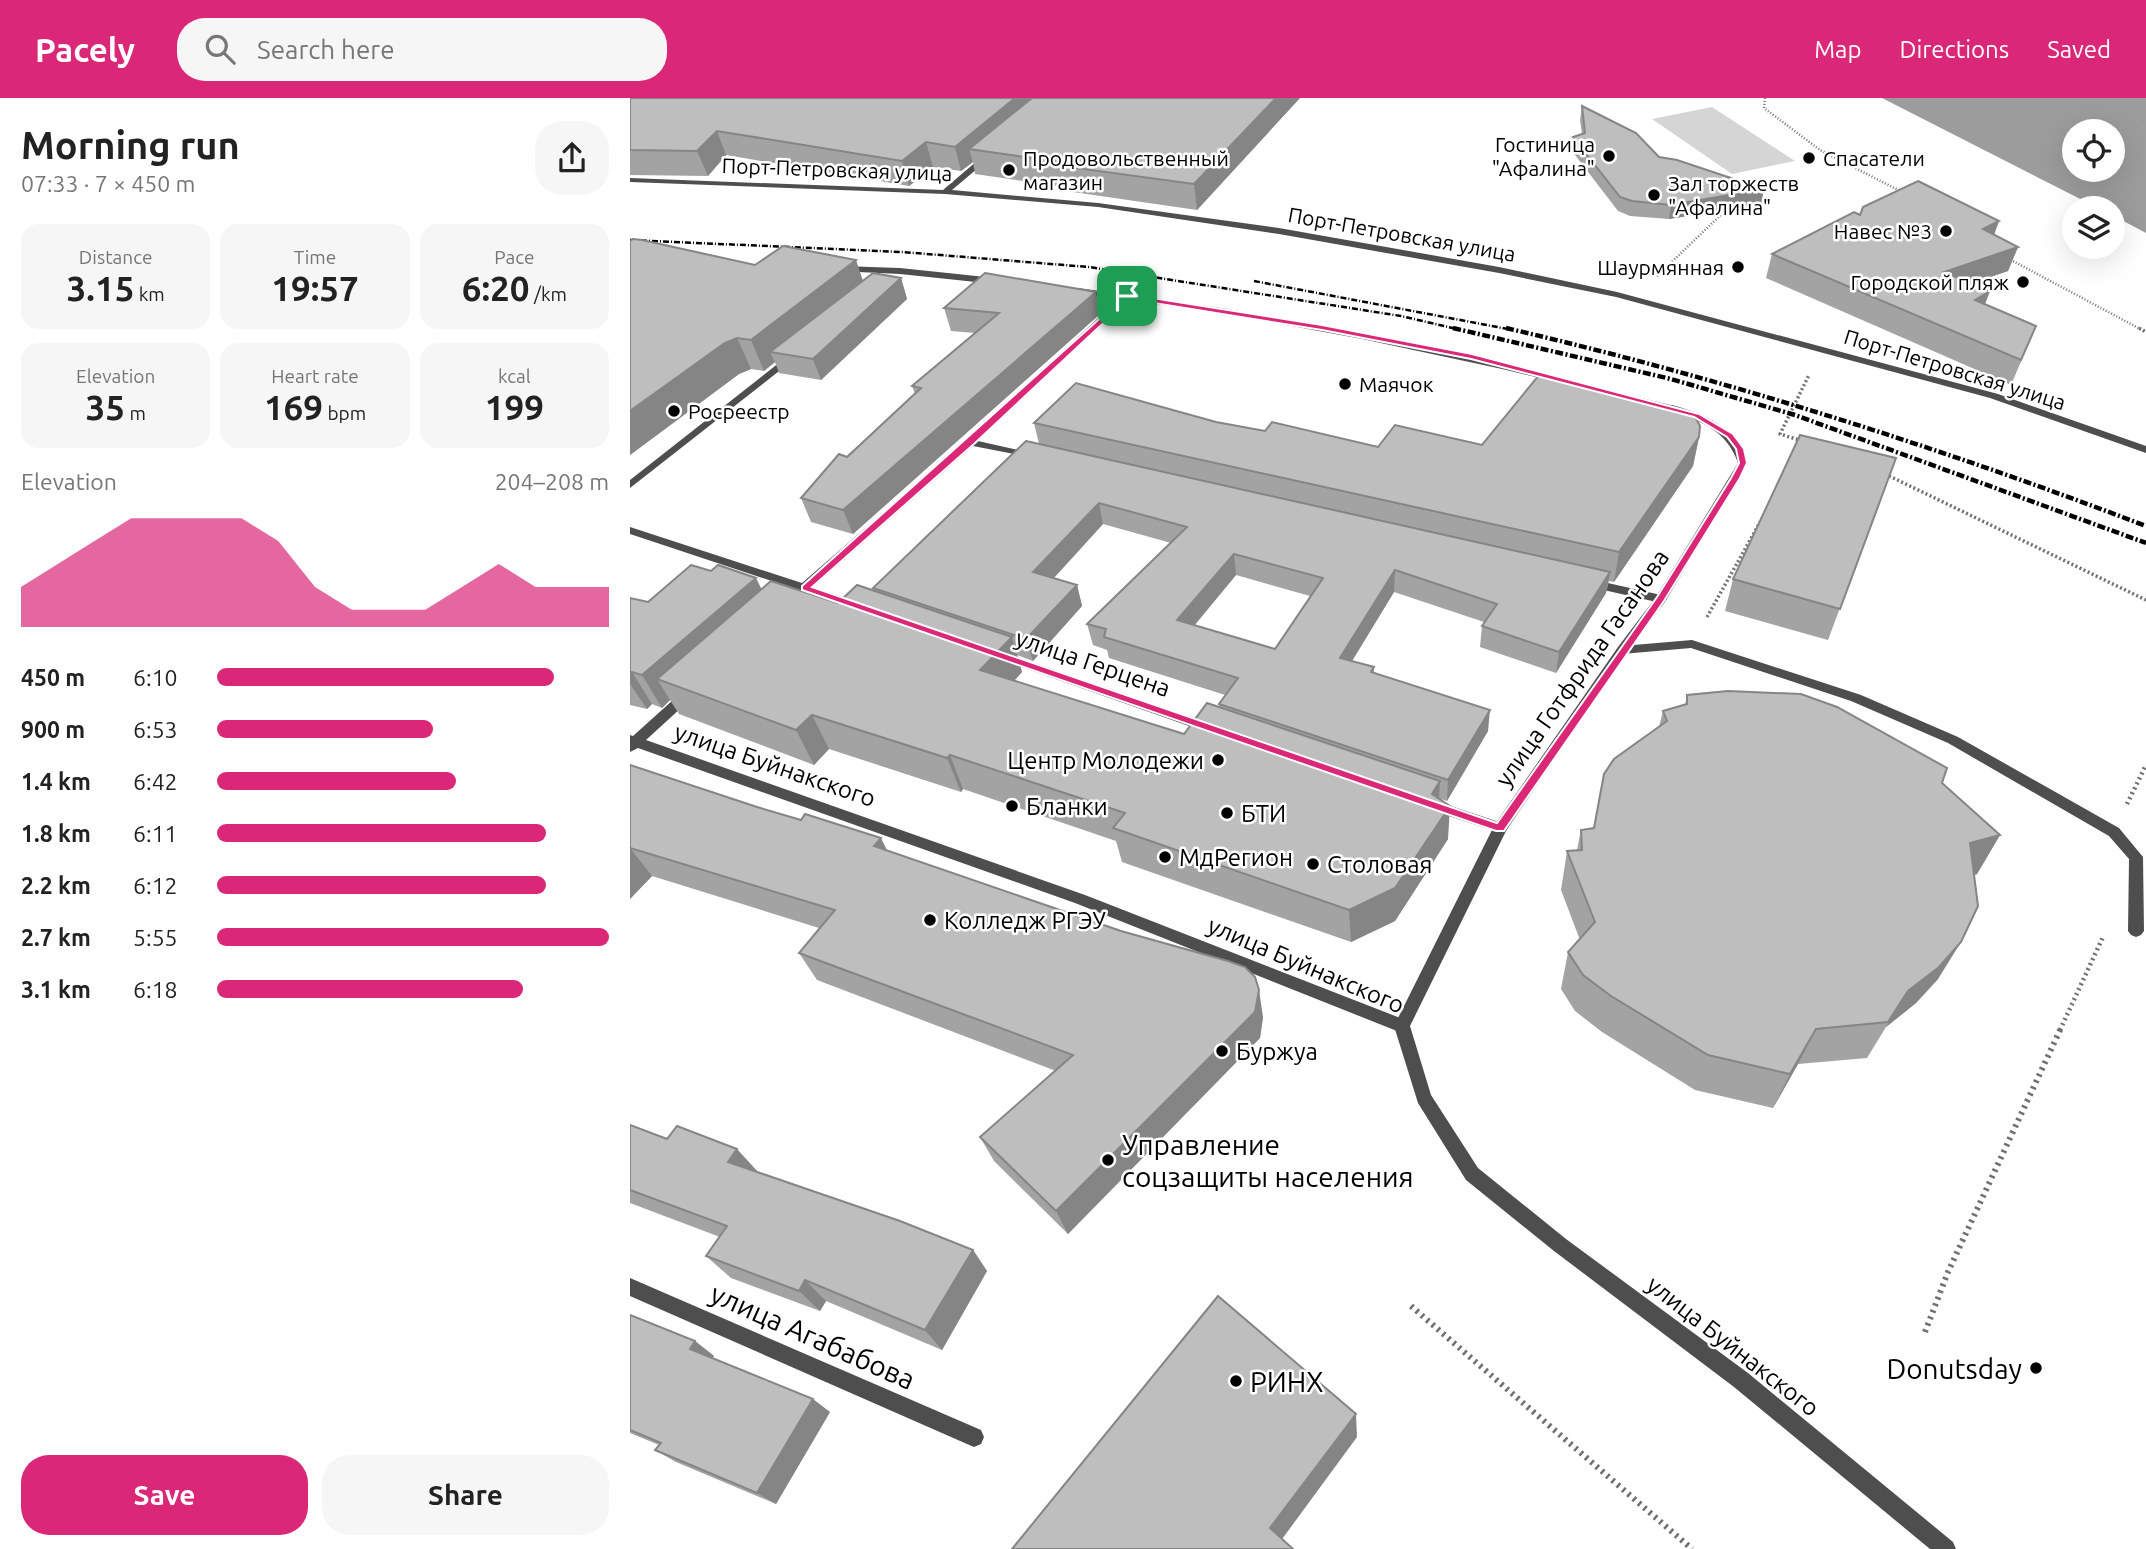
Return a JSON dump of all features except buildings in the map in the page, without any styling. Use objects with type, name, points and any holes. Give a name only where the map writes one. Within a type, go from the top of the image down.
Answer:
[{"type":"street","points":[[945,192],[998,148]]},
{"type":"street","name":"Порт-Петровская улица","points":[[630,180],[945,192],[1098,205],[1279,231],[1512,272],[1722,322],[1994,396],[2146,450]]},
{"type":"street","points":[[832,269],[900,271],[1007,283]]},
{"type":"street","points":[[889,279],[900,271]]},
{"type":"street","points":[[1060,289],[1127,296],[1322,328],[1472,357],[1651,402]]},
{"type":"street","points":[[800,593],[971,442],[1127,296]]},
{"type":"street","points":[[630,485],[803,348]]},
{"type":"street","name":"улица Готфрида Гасанова","points":[[1402,1026],[1500,828],[1622,650],[1661,599],[1743,463],[1740,449],[1730,435],[1716,425],[1662,405]]},
{"type":"street","points":[[971,442],[1038,457]]},
{"type":"street","points":[[630,530],[800,593],[871,611]]},
{"type":"street","points":[[1579,581],[1661,599]]},
{"type":"street","points":[[1622,650],[1692,645],[1856,698],[1941,735],[2114,832],[2136,857],[2136,931]]},
{"type":"street","name":"улица Герцена","points":[[989,652],[1224,733]]},
{"type":"street","points":[[632,743],[695,688]]},
{"type":"street","name":"улица Буйнакского","points":[[632,743],[1080,899],[1402,1026],[1424,1098],[1472,1174],[1560,1245],[1741,1380],[1946,1549]]},
{"type":"street","points":[[1421,801],[1500,828]]},
{"type":"street","name":"улица Агабабова","points":[[630,1287],[974,1437]]},
{"type":"path","points":[[1765,98],[1764,108],[1820,150],[1903,192]]},
{"type":"path","points":[[1664,285],[1656,275],[1727,208]]},
{"type":"path","points":[[2006,251],[2013,261],[2146,332]]},
{"type":"path","points":[[1810,373],[1780,434],[1812,444]]},
{"type":"path","points":[[1880,473],[2146,600]]},
{"type":"path","points":[[1692,645],[1769,506]]},
{"type":"path","points":[[1925,1332],[1948,1272],[2100,946]]},
{"type":"path","points":[[1411,1306],[1692,1549]]},
{"type":"shaded area","points":[[1882,98],[2146,98],[2146,233],[2125,222],[2125,196],[2074,196]]},
{"type":"shaded area","points":[[1712,107],[1795,161],[1732,174],[1652,119]]},
{"type":"railway","points":[[630,240],[902,252],[1089,267],[1401,316],[1461,330]]},
{"type":"railway","points":[[1254,281],[1513,330]]},
{"type":"railway","points":[[1453,328],[1671,379],[1795,415],[2146,543]]},
{"type":"railway","points":[[1506,328],[1669,369],[1829,416],[1988,468],[2146,526]]},
{"type":"place","name":"Гостиница \"Афалина\"","points":[[1609,156]]},
{"type":"place","name":"Спасатели","points":[[1809,158]]},
{"type":"place","name":"Продовольственный магазин","points":[[1009,170]]},
{"type":"place","name":"Зал торжеств \"Афалина\"","points":[[1654,195]]},
{"type":"place","name":"Навес №3","points":[[1946,231]]},
{"type":"place","name":"Шаурмянная","points":[[1738,267]]},
{"type":"place","name":"Городской пляж","points":[[2023,282]]},
{"type":"place","name":"Маячок","points":[[1345,384]]},
{"type":"place","name":"Росреестр","points":[[674,411]]},
{"type":"place","name":"Центр Молодежи","points":[[1218,760]]},
{"type":"place","name":"Бланки","points":[[1012,806]]},
{"type":"place","name":"БТИ","points":[[1227,813]]},
{"type":"place","name":"МдРегион","points":[[1165,857]]},
{"type":"place","name":"Столовая","points":[[1313,864]]},
{"type":"place","name":"Колледж РГЭУ","points":[[930,920]]},
{"type":"place","name":"Буржуа","points":[[1222,1051]]},
{"type":"place","name":"Управление соцзащиты населения","points":[[1108,1160]]},
{"type":"place","name":"Donutsday","points":[[2036,1368]]},
{"type":"place","name":"РИНХ","points":[[1236,1381]]},
{"type":"route","points":[[1127,296],[1322,328],[1472,357],[1696,415],[1730,435],[1740,449],[1743,463],[1736,478],[1661,599],[1622,650],[1500,828],[805,588],[971,442],[1127,296]]}]
